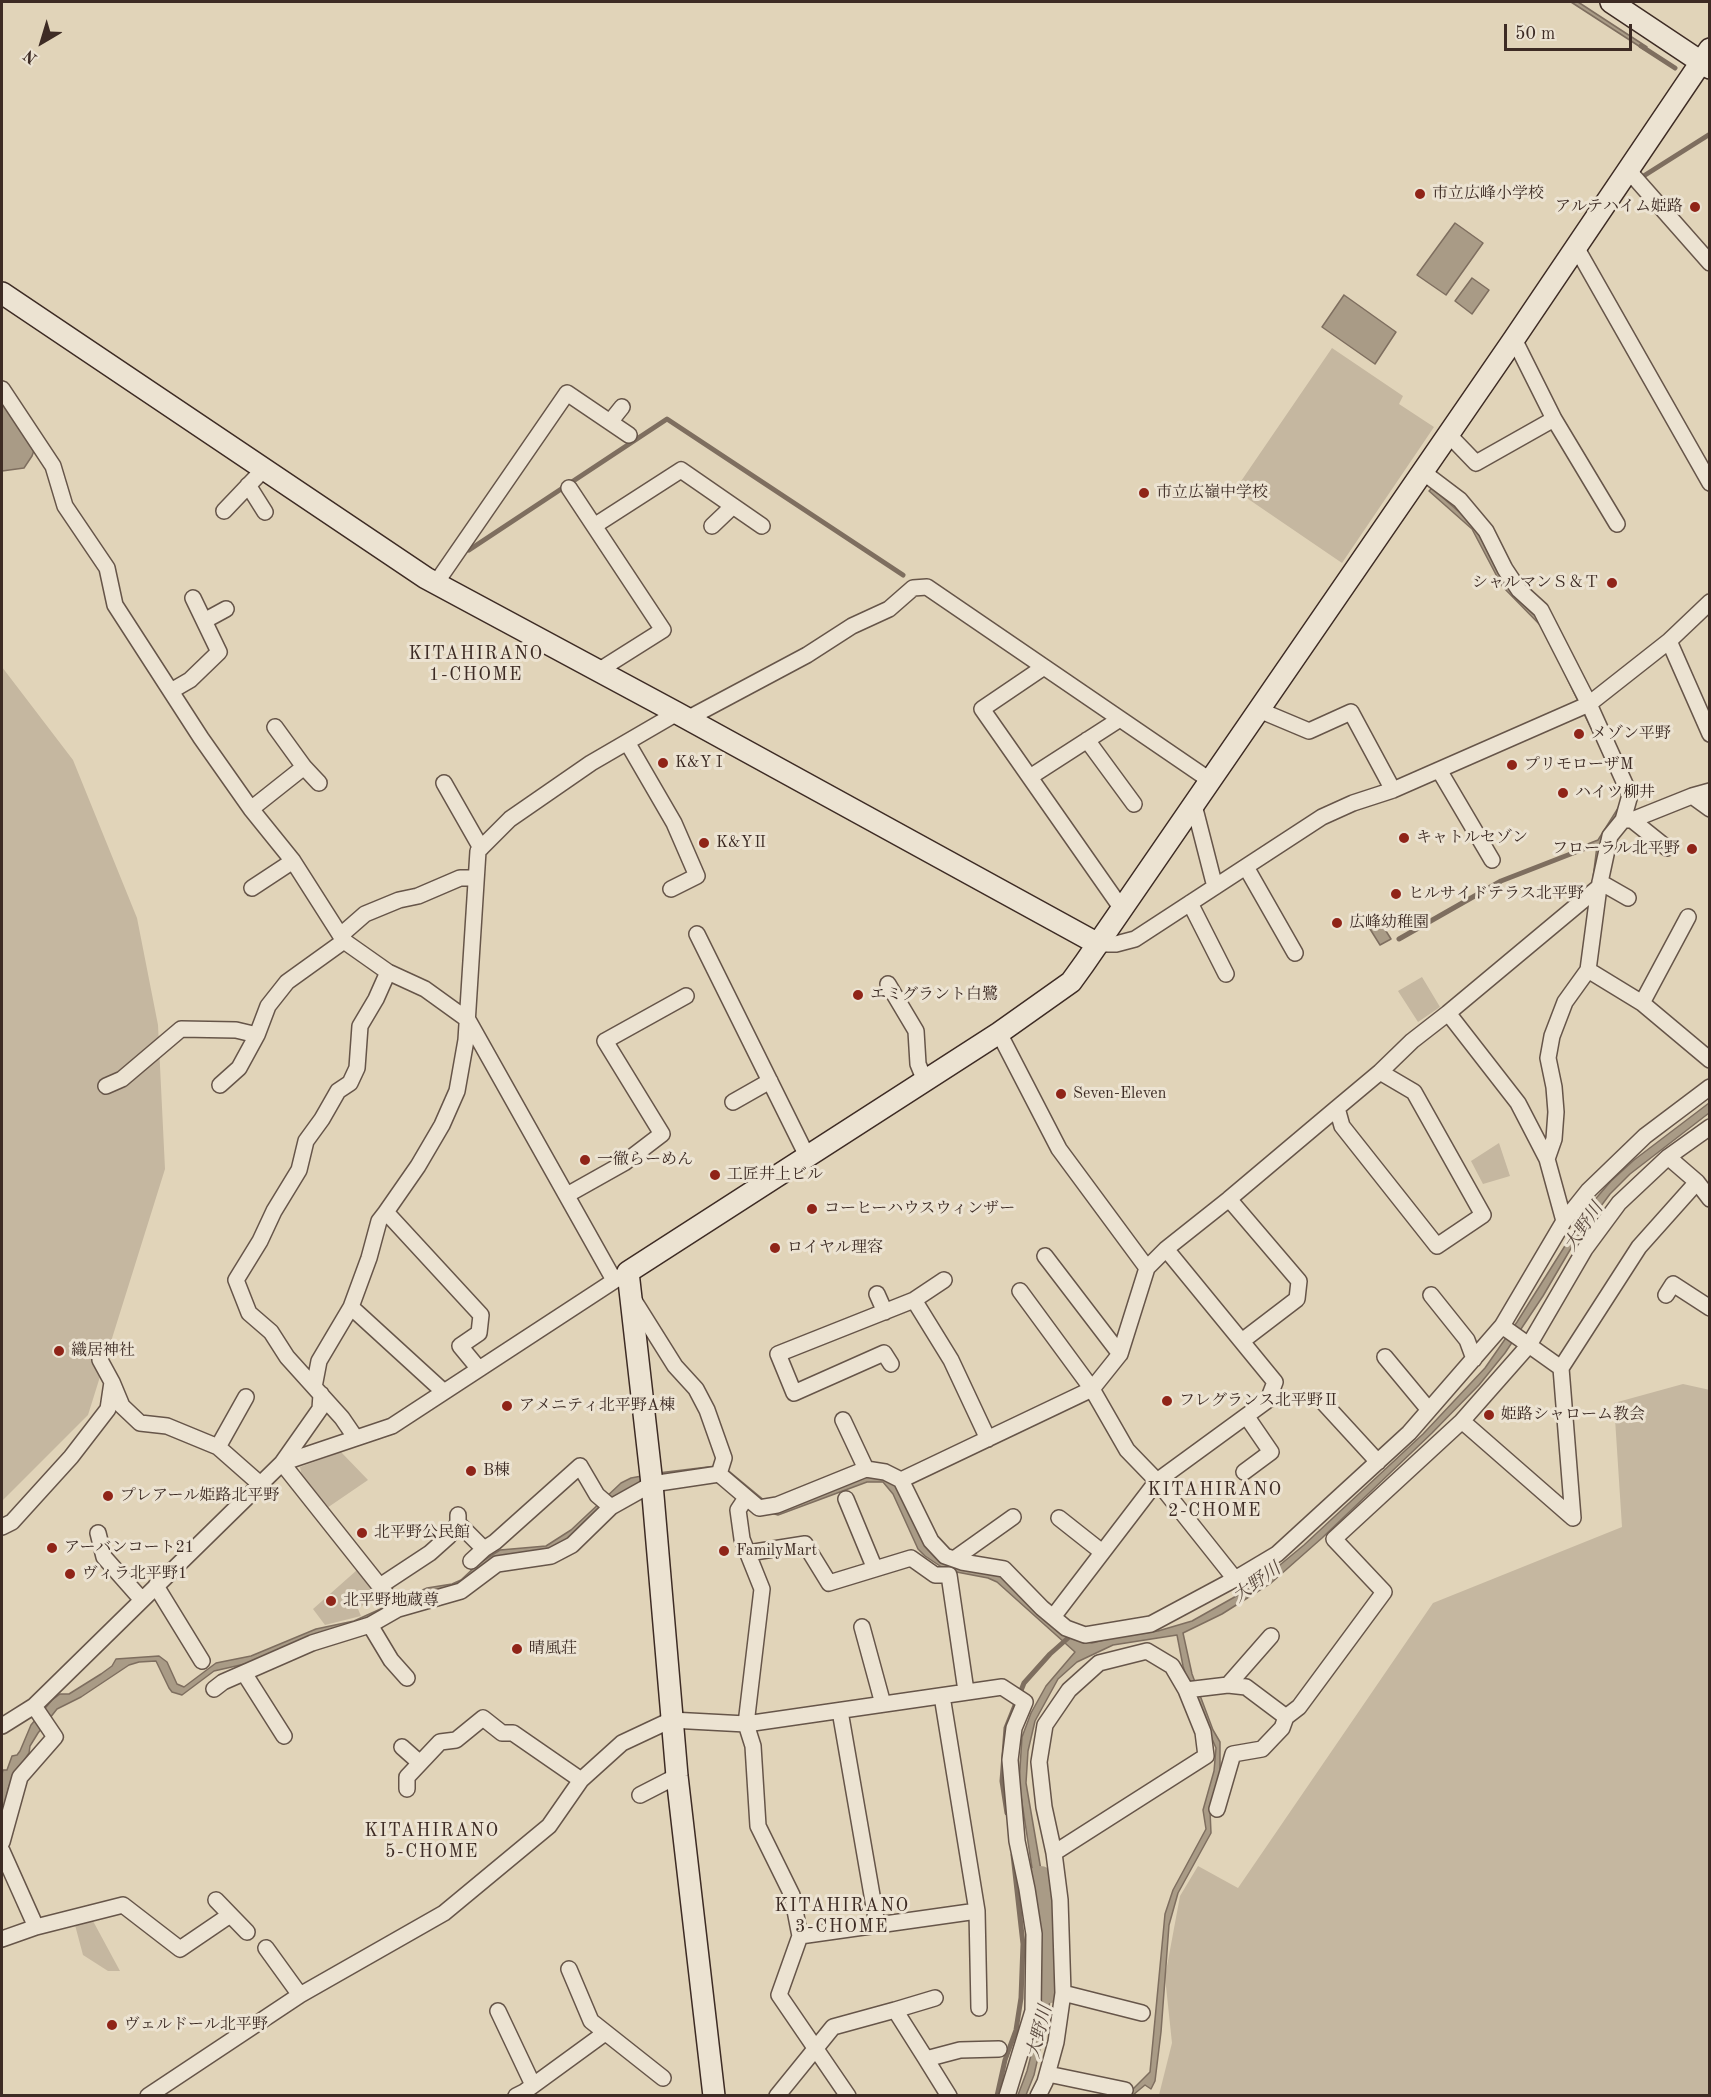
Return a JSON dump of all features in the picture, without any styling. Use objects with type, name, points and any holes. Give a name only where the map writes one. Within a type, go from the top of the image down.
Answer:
[{"type":"street","points":[[282,1463],[392,1426],[999,1033],[1071,981],[1706,60],[1611,2]]},
{"type":"street","points":[[1628,170],[1710,263]]},
{"type":"street","points":[[1576,248],[1710,483]]},
{"type":"street","points":[[2,293],[436,583],[1098,944],[1116,944],[1135,939],[1322,817],[1353,803],[1393,790],[1589,704],[1669,641],[1710,602]]},
{"type":"street","points":[[1515,339],[1554,419],[1617,525]]},
{"type":"street","points":[[2,389],[53,466],[65,506],[107,568],[115,605],[201,738],[251,809],[293,861],[342,938],[388,972],[425,989],[468,1020],[567,1195],[621,1276],[631,1297],[675,1366],[696,1389],[707,1410],[724,1458],[719,1474]]},
{"type":"street","points":[[436,583],[567,393],[629,435]]},
{"type":"street","points":[[610,422],[621,408]]},
{"type":"street","points":[[1448,434],[1476,463],[1554,419]]},
{"type":"street","points":[[224,511],[264,469]]},
{"type":"street","points":[[594,526],[681,470],[762,526]]},
{"type":"street","points":[[1422,471],[1460,500],[1486,531],[1505,569],[1519,590],[1540,610],[1589,704],[1630,795],[1627,820]]},
{"type":"street","points":[[248,485],[265,512]]},
{"type":"street","points":[[569,488],[663,630],[598,671]]},
{"type":"street","points":[[712,526],[733,506]]},
{"type":"street","points":[[2,1726],[34,1706],[282,1463],[320,1409],[319,1361],[351,1307],[369,1258],[379,1221],[418,1166],[442,1125],[457,1091],[463,1068],[468,1020],[478,851],[510,819],[591,763],[627,742],[807,655],[852,626],[889,609],[913,588],[927,588],[1211,781]]},
{"type":"street","points":[[171,691],[190,680],[219,652],[193,598]]},
{"type":"street","points":[[204,621],[226,609]]},
{"type":"street","points":[[1669,641],[1710,734]]},
{"type":"street","points":[[1044,668],[982,709],[1122,909]]},
{"type":"street","points":[[1259,710],[1309,731],[1351,712],[1393,790]]},
{"type":"street","points":[[1030,777],[1120,719]]},
{"type":"street","points":[[276,727],[304,767],[319,783]]},
{"type":"street","points":[[1087,740],[1134,804]]},
{"type":"street","points":[[627,742],[674,823],[697,876],[671,889]]},
{"type":"street","points":[[251,809],[304,767]]},
{"type":"street","points":[[1439,770],[1492,860]]},
{"type":"street","points":[[444,783],[481,848]]},
{"type":"street","points":[[1547,1159],[1554,1139],[1556,1112],[1548,1058],[1552,1036],[1565,1002],[1588,970],[1599,884],[1610,836],[1627,820],[1710,791]]},
{"type":"street","points":[[1692,796],[1710,809]]},
{"type":"street","points":[[1194,805],[1215,887]]},
{"type":"street","points":[[1627,820],[1667,848]]},
{"type":"street","points":[[252,888],[293,861]]},
{"type":"street","points":[[1246,867],[1295,953]]},
{"type":"street","points":[[220,1085],[239,1068],[257,1035],[268,1006],[287,982],[342,938],[365,914],[399,900],[418,896],[460,878],[476,878]]},
{"type":"street","points":[[1599,884],[1628,898]]},
{"type":"street","points":[[901,1480],[1092,1389],[1120,1354],[1146,1268],[1380,1072],[1412,1041],[1585,899],[1599,884]]},
{"type":"street","points":[[1190,903],[1226,974]]},
{"type":"street","points":[[1642,1003],[1688,918]]},
{"type":"street","points":[[697,934],[807,1156]]},
{"type":"street","points":[[1588,970],[1642,1003],[1710,1059]]},
{"type":"street","points":[[355,1437],[342,1418],[287,1357],[271,1332],[249,1313],[236,1280],[260,1241],[273,1211],[299,1170],[306,1142],[338,1091],[350,1083],[357,1068],[360,1026],[388,972]]},
{"type":"street","points":[[888,984],[916,1031],[918,1064],[925,1081]]},
{"type":"street","points":[[567,1195],[624,1163],[662,1134],[605,1041],[686,996]]},
{"type":"street","points":[[1448,1013],[1518,1103],[1547,1159],[1564,1221]]},
{"type":"street","points":[[106,1086],[123,1079],[181,1029],[236,1030],[257,1035]]},
{"type":"street","points":[[999,1033],[1059,1149],[1146,1268]]},
{"type":"street","points":[[1337,1108],[1342,1126],[1437,1246],[1483,1215],[1414,1092],[1380,1072]]},
{"type":"street","points":[[733,1102],[770,1081]]},
{"type":"street","points":[[389,1598],[461,1591],[496,1564],[551,1556],[572,1545],[611,1507],[651,1477],[719,1474],[759,1508],[777,1505],[866,1469],[885,1472],[901,1480],[931,1541],[945,1556],[1004,1569],[1066,1628],[1085,1635],[1151,1624],[1277,1554],[1409,1433],[1502,1326],[1564,1221],[1588,1191],[1645,1136],[1710,1087]]},
{"type":"street","points":[[1217,1809],[1233,1754],[1263,1749],[1282,1728],[1286,1717],[1299,1707],[1384,1592],[1334,1539],[1462,1421],[1529,1345],[1585,1249],[1619,1203],[1668,1157],[1710,1127]]},
{"type":"street","points":[[1668,1157],[1697,1182],[1710,1198]]},
{"type":"street","points":[[1462,1421],[1573,1518],[1561,1368],[1639,1247],[1697,1182]]},
{"type":"street","points":[[1229,1199],[1299,1281],[1297,1299],[1242,1341]]},
{"type":"street","points":[[386,1212],[481,1315],[479,1333],[460,1346],[479,1369]]},
{"type":"street","points":[[1053,1617],[1157,1480],[1268,1400],[1275,1382],[1166,1249]]},
{"type":"street","points":[[1045,1257],[1120,1354]]},
{"type":"street","points":[[891,1364],[884,1353],[794,1393],[774,1348],[885,1312],[914,1300],[944,1280]]},
{"type":"street","points":[[1666,1295],[1673,1284],[1710,1308]]},
{"type":"street","points":[[1020,1291],[1092,1389],[1127,1450],[1157,1480],[1235,1579]]},
{"type":"street","points":[[878,1294],[885,1312]]},
{"type":"street","points":[[1431,1295],[1467,1340],[1474,1359]]},
{"type":"street","points":[[631,1297],[651,1477],[671,1719],[714,2096]]},
{"type":"street","points":[[914,1300],[951,1360],[988,1439]]},
{"type":"street","points":[[351,1307],[444,1392]]},
{"type":"street","points":[[1502,1326],[1561,1368]]},
{"type":"street","points":[[1385,1357],[1429,1410]]},
{"type":"street","points":[[100,1360],[122,1406],[140,1423],[166,1426],[218,1447],[260,1484]]},
{"type":"street","points":[[2,1527],[12,1522],[108,1409],[112,1382]]},
{"type":"street","points":[[218,1447],[246,1397]]},
{"type":"street","points":[[1323,1401],[1378,1462]]},
{"type":"street","points":[[1247,1417],[1271,1452],[1250,1472]]},
{"type":"street","points":[[843,1420],[866,1469]]},
{"type":"street","points":[[282,1463],[389,1598]]},
{"type":"street","points":[[471,1561],[580,1466],[597,1495],[611,1507]]},
{"type":"street","points":[[746,1498],[738,1510],[742,1539],[762,1589],[746,1724],[753,1746],[758,1826],[792,1895],[800,1936],[779,1995],[849,2096]]},
{"type":"street","points":[[846,1499],[875,1569]]},
{"type":"street","points":[[954,1559],[1013,1517]]},
{"type":"street","points":[[1059,1518],[1102,1552]]},
{"type":"street","points":[[214,1689],[222,1682],[312,1643],[370,1625],[389,1598],[430,1553],[449,1536],[458,1519],[484,1549]]},
{"type":"street","points":[[98,1533],[104,1557],[142,1600]]},
{"type":"street","points":[[748,1552],[805,1544],[829,1583],[911,1558],[935,1575],[949,1575],[966,1691]]},
{"type":"street","points":[[156,1586],[202,1661]]},
{"type":"street","points":[[1148,1651],[1151,1624]]},
{"type":"street","points":[[370,1625],[391,1660],[407,1678]]},
{"type":"street","points":[[862,1627],[883,1704]]},
{"type":"street","points":[[1228,1685],[1271,1636]]},
{"type":"street","points":[[1038,2096],[1048,2074],[1056,2042],[1063,1993],[1060,1900],[1054,1853],[1044,1807],[1040,1762],[1046,1725],[1069,1690],[1099,1663],[1148,1651],[1172,1666],[1193,1690],[1206,1756],[1054,1853]]},
{"type":"street","points":[[244,1673],[284,1736]]},
{"type":"street","points":[[1193,1690],[1228,1685],[1245,1687],[1286,1717]]},
{"type":"street","points":[[148,2096],[300,1995],[444,1913],[549,1826],[581,1780],[622,1743],[671,1719],[746,1724],[1002,1687],[1025,1702],[1014,1728],[1010,1760],[1017,1841],[1034,1934],[1033,2011],[1007,2096]]},
{"type":"street","points":[[942,1696],[978,1911],[979,2008]]},
{"type":"street","points":[[2,1842],[20,1777],[55,1737],[34,1706]]},
{"type":"street","points":[[840,1712],[877,1924]]},
{"type":"street","points":[[407,1789],[407,1777],[440,1742],[456,1740],[483,1718],[502,1733],[513,1733],[581,1780]]},
{"type":"street","points":[[402,1747],[420,1763]]},
{"type":"street","points":[[640,1795],[677,1776]]},
{"type":"street","points":[[2,1851],[36,1927]]},
{"type":"street","points":[[216,1900],[247,1932]]},
{"type":"street","points":[[2,1939],[36,1927],[123,1905],[180,1949],[230,1915]]},
{"type":"street","points":[[800,1936],[978,1911]]},
{"type":"street","points":[[266,1948],[300,1995]]},
{"type":"street","points":[[569,1969],[591,2020],[663,2078]]},
{"type":"street","points":[[1063,1993],[1142,2013]]},
{"type":"street","points":[[777,2096],[833,2027],[935,1998]]},
{"type":"street","points":[[895,2010],[949,2096]]},
{"type":"street","points":[[498,2011],[533,2085]]},
{"type":"street","points":[[516,2096],[605,2033]]},
{"type":"street","points":[[926,2059],[960,2050],[999,2049]]},
{"type":"street","points":[[1048,2074],[1125,2091]]},
{"type":"shaded area","points":[[1332,348],[1403,396],[1399,404],[1434,427],[1342,563],[1235,490]]},
{"type":"shaded area","points":[[2,667],[73,760],[137,918],[158,1025],[165,1169],[88,1415],[2,1501]]},
{"type":"shaded area","points":[[1422,977],[1440,1007],[1418,1022],[1398,991]]},
{"type":"shaded area","points":[[1499,1143],[1510,1176],[1483,1184],[1471,1161]]},
{"type":"shaded area","points":[[1683,1384],[1710,1390],[1709,2095],[1159,2095],[1172,2043],[1165,1977],[1180,1896],[1198,1866],[1238,1888],[1433,1603],[1622,1527],[1614,1403]]},
{"type":"shaded area","points":[[341,1452],[368,1480],[327,1508],[303,1481],[300,1467]]},
{"type":"shaded area","points":[[357,1570],[371,1589],[371,1599],[358,1609],[361,1616],[325,1625],[313,1609]]},
{"type":"shaded area","points":[[93,1921],[120,1971],[108,1971],[83,1955],[75,1925]]},
{"type":"water","points":[[1571,2],[1578,2],[1647,47],[1645,50]]},
{"type":"water","points":[[1455,223],[1483,243],[1446,295],[1417,275]]},
{"type":"water","points":[[1472,278],[1489,290],[1472,314],[1455,301]]},
{"type":"water","points":[[1344,295],[1396,332],[1375,364],[1322,327]]},
{"type":"water","points":[[2,394],[37,442],[24,468],[2,471]]},
{"type":"water","points":[[1432,488],[1475,526],[1505,584],[1546,626],[1626,792],[1623,807],[1601,842],[1586,968],[1564,1000],[1555,1018],[1546,1053],[1554,1095],[1555,1116],[1552,1136],[1549,1135],[1553,1095],[1546,1073],[1543,1052],[1552,1017],[1582,965],[1597,846],[1582,851],[1580,847],[1598,840],[1620,805],[1623,791],[1543,628],[1502,586],[1472,529],[1429,491]]},
{"type":"water","points":[[1381,923],[1391,939],[1380,945],[1370,929]]},
{"type":"water","points":[[1709,1103],[1709,1113],[1630,1174],[1610,1194],[1577,1238],[1543,1296],[1505,1353],[1479,1385],[1432,1433],[1322,1538],[1271,1583],[1222,1614],[1183,1633],[1192,1674],[1213,1730],[1220,1742],[1220,1773],[1210,1811],[1211,1833],[1178,1893],[1169,1925],[1161,2032],[1155,2081],[1151,2089],[1145,2085],[1133,2095],[1127,2095],[1150,2072],[1165,1914],[1173,1890],[1206,1829],[1203,1810],[1214,1771],[1216,1748],[1189,1686],[1177,1635],[1113,1645],[1077,1662],[1058,1679],[1035,1721],[1028,1751],[1026,1783],[1046,1899],[1053,1952],[1052,1976],[1049,2009],[1034,2075],[1026,2095],[1018,2095],[1027,2071],[1039,2024],[1045,1972],[1040,1906],[1019,1783],[1022,1737],[1031,1713],[1046,1686],[1075,1652],[997,1582],[988,1578],[946,1570],[925,1556],[918,1549],[893,1494],[883,1482],[867,1482],[778,1515],[771,1513],[724,1476],[663,1478],[567,1544],[466,1585],[258,1661],[214,1671],[182,1695],[172,1692],[156,1661],[129,1665],[81,1697],[57,1709],[38,1733],[30,1746],[29,1753],[14,1776],[9,1786],[2,1817],[3,1770],[7,1770],[12,1756],[17,1755],[20,1751],[31,1725],[52,1700],[60,1694],[69,1694],[101,1674],[112,1666],[116,1659],[159,1656],[167,1662],[177,1684],[184,1687],[216,1663],[251,1656],[316,1629],[354,1621],[427,1588],[452,1584],[461,1580],[478,1564],[500,1550],[546,1546],[571,1530],[621,1483],[631,1478],[658,1473],[716,1466],[730,1472],[765,1501],[862,1475],[892,1480],[923,1540],[1001,1574],[1074,1638],[1092,1643],[1158,1631],[1192,1621],[1247,1590],[1269,1574],[1304,1545],[1423,1434],[1485,1368],[1517,1322],[1592,1203],[1611,1181],[1634,1160]]},
{"type":"waterway","points":[[1641,46],[1675,68]]},
{"type":"waterway","points":[[1642,177],[1710,134]]},
{"type":"waterway","points":[[469,550],[667,419],[903,575]]},
{"type":"waterway","points":[[1399,939],[1501,881],[1586,848]]},
{"type":"waterway","points":[[1007,1813],[1002,1781],[1006,1728],[1024,1683],[1068,1638]]},
{"type":"waterway","points":[[997,2096],[1005,2060],[1016,2030],[1021,1998],[1023,1944],[1013,1855]]},
{"type":"waterway","name":"大野川","points":[[1040,1881],[1053,1938],[1050,1988]]},
{"type":"place","name":"市立広峰小学校","points":[[1420,194]]},
{"type":"place","name":"アルテハイム姫路","points":[[1695,207]]},
{"type":"place","name":"市立広嶺中学校","points":[[1144,493]]},
{"type":"place","name":"シャルマンＳ＆Ｔ","points":[[1612,583]]},
{"type":"place","name":"メゾン平野","points":[[1579,734]]},
{"type":"place","name":"K&YⅠ","points":[[663,763]]},
{"type":"place","name":"プリモローザM","points":[[1512,765]]},
{"type":"place","name":"ハイツ柳井","points":[[1563,793]]},
{"type":"place","name":"キャトルセゾン","points":[[1404,838]]},
{"type":"place","name":"K&YⅡ","points":[[704,843]]},
{"type":"place","name":"フローラル北平野","points":[[1692,849]]},
{"type":"place","name":"ヒルサイドテラス北平野","points":[[1396,894]]},
{"type":"place","name":"広峰幼稚園","points":[[1337,923]]},
{"type":"place","name":"エミグラント白鷺","points":[[858,995]]},
{"type":"place","name":"Seven-Eleven","points":[[1061,1094]]},
{"type":"place","name":"一徹らーめん","points":[[585,1160]]},
{"type":"place","name":"工匠井上ビル","points":[[715,1175]]},
{"type":"place","name":"コーヒーハウスウィンザー","points":[[812,1209]]},
{"type":"place","name":"ロイヤル理容","points":[[775,1248]]},
{"type":"place","name":"織居神社","points":[[59,1351]]},
{"type":"place","name":"フレグランス北平野Ⅱ","points":[[1167,1401]]},
{"type":"place","name":"アメニティ北平野A棟","points":[[507,1406]]},
{"type":"place","name":"姫路シャローム教会","points":[[1489,1415]]},
{"type":"place","name":"B棟","points":[[471,1471]]},
{"type":"place","name":"プレアール姫路北平野","points":[[108,1496]]},
{"type":"place","name":"北平野公民館","points":[[362,1533]]},
{"type":"place","name":"アーバンコート21","points":[[52,1548]]},
{"type":"place","name":"FamilyMart","points":[[724,1551]]},
{"type":"place","name":"ヴィラ北平野1","points":[[70,1574]]},
{"type":"place","name":"北平野地蔵尊","points":[[331,1601]]},
{"type":"place","name":"晴風荘","points":[[517,1649]]},
{"type":"place","name":"ヴェルドール北平野","points":[[112,2025]]},
{"type":"district","name":"KITAHIRANO 1-CHOME","points":[[476,664]]},
{"type":"district","name":"KITAHIRANO 2-CHOME","points":[[1215,1500]]},
{"type":"district","name":"KITAHIRANO 5-CHOME","points":[[432,1841]]},
{"type":"district","name":"KITAHIRANO 3-CHOME","points":[[842,1916]]}]
